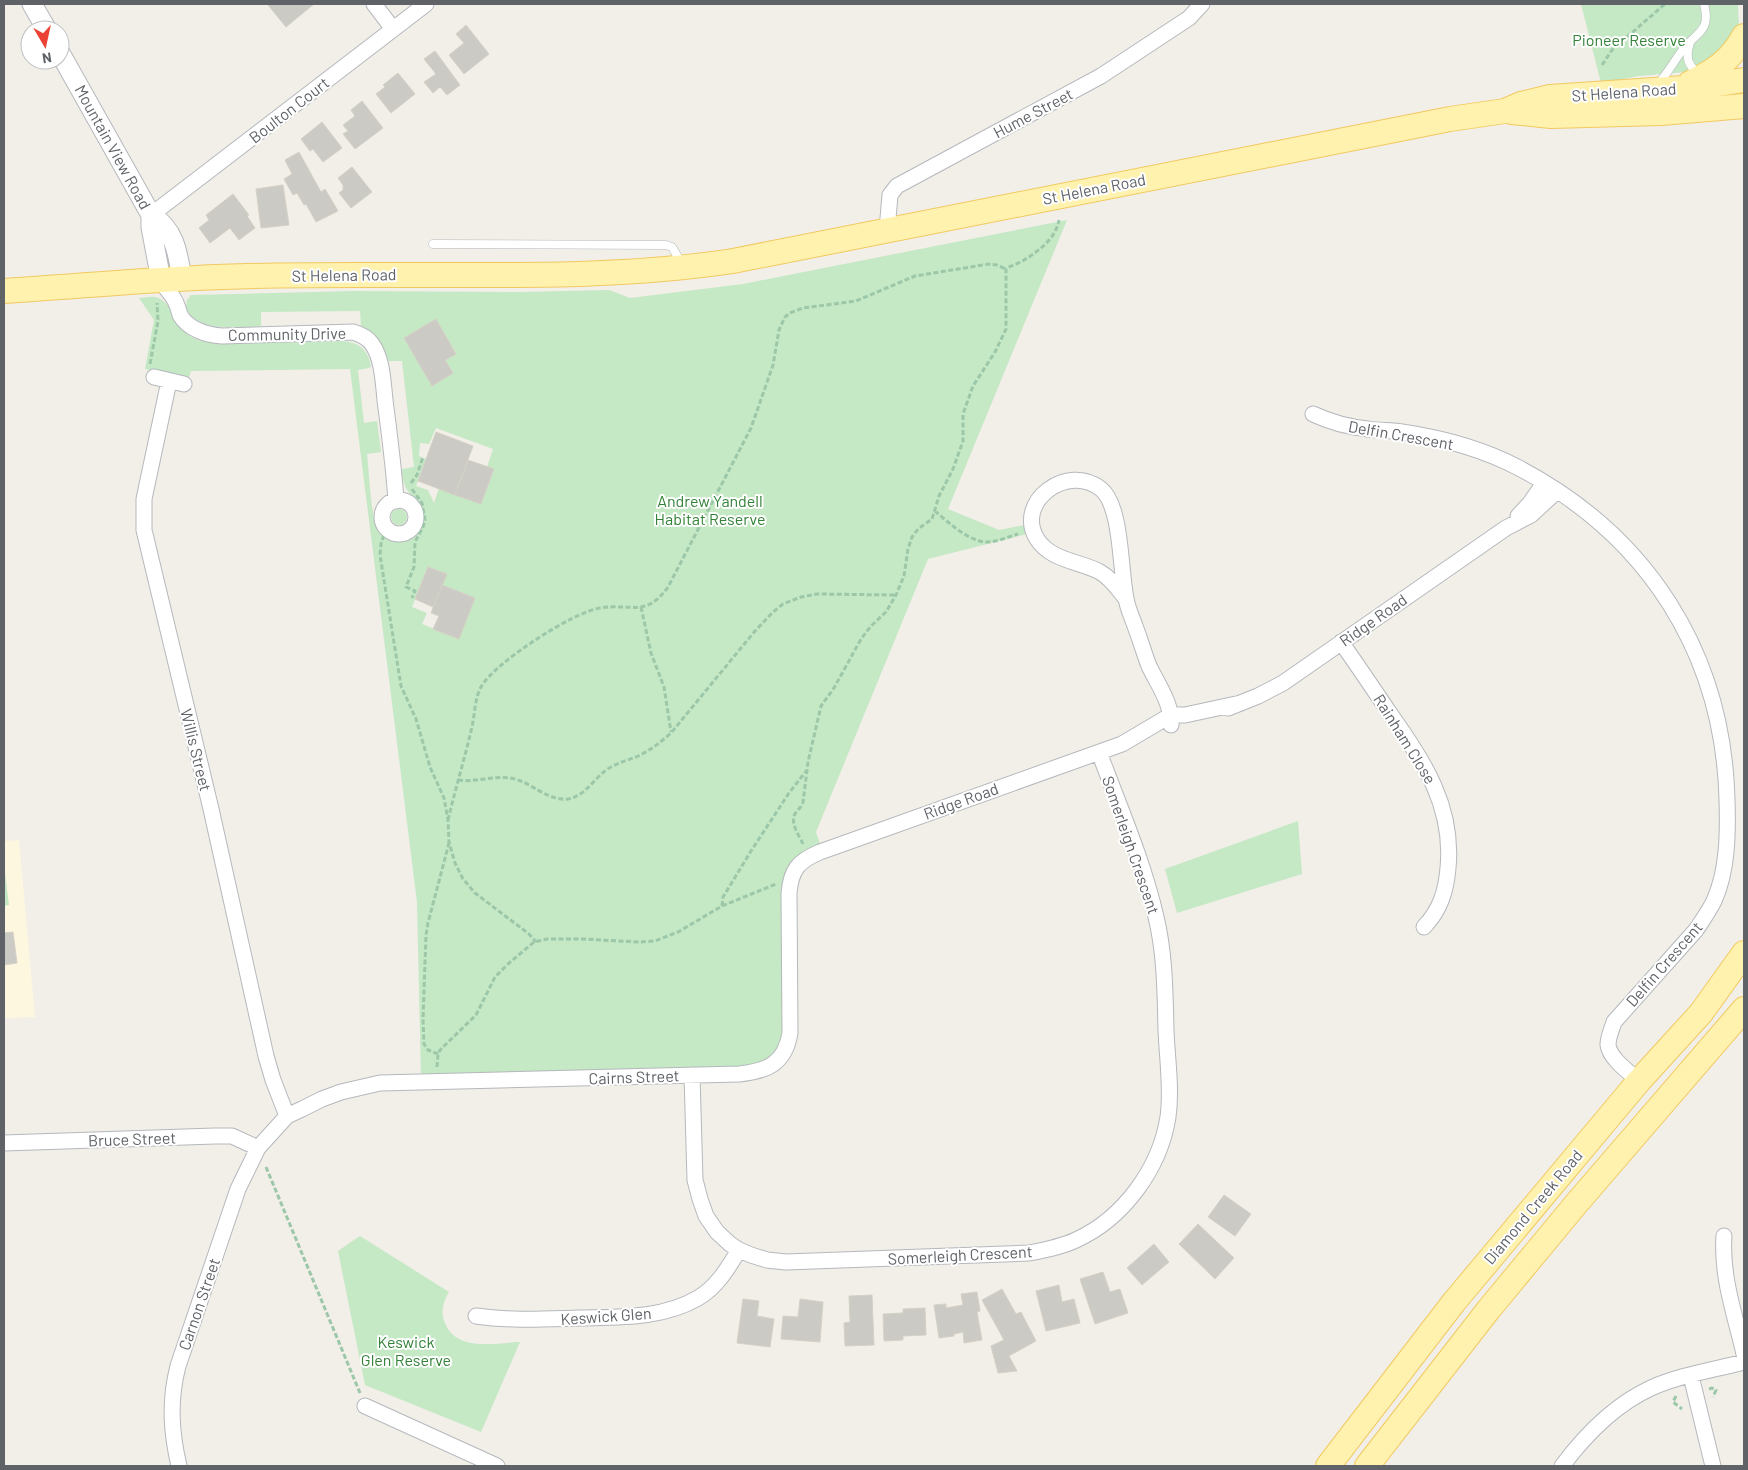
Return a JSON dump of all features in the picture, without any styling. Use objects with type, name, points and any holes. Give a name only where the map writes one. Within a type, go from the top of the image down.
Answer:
[{"type":"main road","points":[[1677,89],[1702,77],[1724,63],[1744,36]]},
{"type":"main road","name":"St Helena Road","points":[[4,291],[167,287],[340,275],[580,275],[684,268],[733,261],[1441,121],[1505,111],[1521,104],[1550,97],[1677,89],[1721,85],[1744,80]]},
{"type":"main road","name":"St Helena Road","points":[[1505,111],[1551,116],[1716,109],[1744,106]]},
{"type":"main road","points":[[1716,109],[1744,120]]},
{"type":"main road","name":"Diamond Creek Road","points":[[1328,1466],[1454,1302],[1639,1081],[1701,1013],[1744,954]]},
{"type":"main road","name":"Diamond Creek Road","points":[[1367,1466],[1489,1309],[1744,1009]]},
{"type":"main road","name":"Delfin Crescent","points":[[1639,1081],[1663,1103]]},
{"type":"street","points":[[32,4],[41,20]]},
{"type":"street","points":[[374,4],[393,29]]},
{"type":"street","name":"Boulton Court","points":[[151,215],[426,4]]},
{"type":"street","name":"Hume Street","points":[[887,230],[890,195],[897,186],[1109,71],[1189,18],[1202,4]]},
{"type":"street","name":"Mountain View Road","points":[[70,70],[151,215],[151,227],[167,287]]},
{"type":"street","points":[[167,287],[181,291],[176,302]]},
{"type":"street","name":"Community Drive","points":[[167,287],[167,292],[176,302],[185,321],[196,329],[208,334],[222,336],[353,332],[359,333],[369,340],[376,351],[382,374],[396,500]]},
{"type":"street","points":[[161,379],[184,384]]},
{"type":"street","name":"Willis Street","points":[[161,379],[144,499],[144,530],[266,1056],[287,1116]]},
{"type":"street","name":"Delfin Crescent","points":[[1312,414],[1331,422],[1350,426],[1428,436],[1460,445],[1519,468],[1585,510],[1609,530],[1654,578],[1681,622],[1706,678],[1717,713],[1724,757],[1728,813],[1726,848],[1719,887],[1714,901],[1696,930],[1614,1022],[1608,1046],[1612,1055],[1639,1081]]},
{"type":"street","points":[[1126,599],[1109,578],[1099,571],[1052,554],[1038,540],[1033,531],[1034,510],[1042,494],[1056,483],[1075,480],[1089,482],[1101,489],[1110,500],[1115,517],[1126,599],[1149,665],[1162,691],[1168,720]]},
{"type":"street","name":"Ridge Road","points":[[805,859],[1122,744],[1149,738],[1168,720],[1189,724],[1258,696],[1283,683],[1506,528],[1530,503],[1551,487]]},
{"type":"street","points":[[396,500],[404,501],[413,508],[416,518],[414,524],[406,532],[401,533],[386,528],[383,523],[382,513],[388,503],[396,500]]},
{"type":"street","name":"Rainham Close","points":[[1341,642],[1430,774],[1442,807],[1448,840],[1447,876],[1444,895],[1439,908],[1424,927]]},
{"type":"street","name":"Somerleigh Crescent","points":[[692,1075],[696,1180],[700,1199],[706,1216],[717,1232],[730,1244],[752,1256],[786,1262],[1029,1253],[1076,1240],[1090,1233],[1109,1219],[1138,1188],[1152,1166],[1161,1147],[1168,1115],[1163,960],[1157,918],[1149,889],[1100,752]]},
{"type":"street","points":[[790,878],[795,869],[805,859]]},
{"type":"street","name":"Cairns Street","points":[[287,1116],[322,1099],[360,1087],[380,1084],[739,1074],[763,1070],[776,1062],[786,1049],[791,1024],[790,878]]},
{"type":"street","points":[[258,1148],[287,1116]]},
{"type":"street","name":"Bruce Street","points":[[4,1143],[232,1136],[258,1148]]},
{"type":"street","name":"Carnon Street","points":[[178,1466],[172,1428],[173,1385],[238,1189],[258,1148]]},
{"type":"street","points":[[1724,1236],[1725,1276],[1744,1354]]},
{"type":"street","name":"Keswick Glen","points":[[476,1316],[516,1320],[631,1316],[668,1311],[685,1305],[709,1291],[727,1270],[740,1250]]},
{"type":"street","points":[[1562,1466],[1583,1439],[1616,1410],[1651,1388],[1744,1362]]},
{"type":"street","points":[[1691,1376],[1713,1466]]},
{"type":"street","points":[[365,1406],[497,1466]]},
{"type":"lane","points":[[1652,91],[1672,67],[1682,51],[1702,31],[1706,23],[1704,4]]},
{"type":"lane","points":[[1690,43],[1687,53],[1688,62],[1702,77]]},
{"type":"lane","points":[[433,244],[666,245],[672,247],[684,268]]},
{"type":"path","points":[[1602,65],[1612,50],[1665,4]]},
{"type":"path","points":[[1006,269],[1024,260],[1047,243],[1057,230],[1059,220]]},
{"type":"path","points":[[448,820],[480,690],[488,677],[530,643],[586,612],[610,607],[641,607],[658,600],[668,587],[750,428],[773,365],[782,323],[790,313],[803,308],[856,301],[907,279],[932,272],[989,264],[998,265],[1006,269]]},
{"type":"path","points":[[805,859],[794,816],[804,802],[807,770],[815,728],[823,702],[834,688],[860,639],[886,612],[904,576],[908,549],[912,537],[918,529],[932,519],[939,496],[953,469],[962,441],[963,414],[974,386],[995,352],[1006,329],[1006,269]]},
{"type":"path","points":[[161,379],[148,376],[158,321],[167,287]]},
{"type":"path","points":[[412,598],[415,591],[406,587],[414,566],[415,542],[423,527],[425,514],[422,503],[412,490],[410,484],[417,476],[423,457]]},
{"type":"path","points":[[935,510],[958,530],[982,541],[991,541],[1020,534]]},
{"type":"path","points":[[386,528],[380,554],[401,686],[416,719],[430,767],[444,798],[449,842],[455,863],[469,886],[536,942]]},
{"type":"path","points":[[458,780],[514,779],[552,796],[562,799],[572,798],[582,793],[604,772],[618,763],[644,753],[662,742],[755,631],[783,604],[801,597],[817,594],[896,595]]},
{"type":"path","points":[[641,607],[651,653],[664,688],[671,733]]},
{"type":"path","points":[[722,906],[723,898],[751,851],[789,793],[807,770]]},
{"type":"path","points":[[438,1054],[428,1050],[424,1044],[426,935],[449,842]]},
{"type":"path","points":[[437,1082],[438,1054],[476,1016],[495,977],[523,951],[536,942],[547,939],[582,939],[648,942],[670,936],[722,906],[790,878]]},
{"type":"path","points":[[258,1148],[365,1406]]},
{"type":"shaded area","points":[[19,840],[35,1017],[4,1018],[4,841]]},
{"type":"green space","name":"Pioneer Reserve","points":[[1581,4],[1738,4],[1739,28],[1728,50],[1686,72],[1639,76],[1601,83]]},
{"type":"green space","name":"Andrew Yandell Habitat Reserve","points":[[1067,220],[948,509],[999,530],[1025,525],[1027,534],[928,559],[816,832],[820,844],[799,855],[785,875],[785,1029],[776,1054],[752,1067],[421,1077],[417,902],[350,369],[191,371],[189,377],[145,369],[154,320],[139,298],[153,297],[160,299],[169,307],[186,333],[204,342],[224,344],[342,341],[353,343],[365,351],[371,366],[358,370],[364,423],[377,421],[381,452],[367,454],[374,515],[378,530],[383,537],[390,541],[398,541],[406,540],[413,535],[422,522],[423,513],[418,502],[406,488],[402,476],[402,469],[414,467],[402,361],[388,361],[376,337],[361,326],[360,311],[261,312],[261,326],[218,327],[198,321],[191,315],[186,307],[187,300],[191,295],[354,291],[522,292],[609,290],[630,298],[743,284]],"holes":[[[436,320],[456,353],[445,360],[432,385],[404,338]],[[436,428],[493,449],[487,467],[494,470],[481,504],[439,488],[434,503],[428,490],[416,486],[426,459],[419,456],[420,443],[429,444]],[[428,567],[446,574],[442,585],[459,639],[422,624],[427,613],[412,607]]]},
{"type":"green space","points":[[399,509],[405,511],[407,517],[405,523],[399,525],[393,523],[391,517],[393,511]]},
{"type":"green space","points":[[1298,821],[1302,874],[1177,913],[1165,869]]},
{"type":"green space","points":[[4,864],[9,905],[4,906]]},
{"type":"green space","name":"Keswick Glen Reserve","points":[[360,1236],[449,1292],[442,1311],[450,1332],[458,1338],[477,1344],[520,1342],[481,1432],[365,1385],[338,1251]]},
{"type":"building","points":[[269,4],[314,4],[286,27]]},
{"type":"building","points":[[466,25],[489,54],[464,74],[449,55],[464,43],[456,34]]},
{"type":"building","points":[[435,51],[460,85],[447,95],[440,87],[433,93],[424,82],[436,74],[424,59]]},
{"type":"building","points":[[398,73],[415,94],[391,113],[376,94],[385,87],[383,85]]},
{"type":"building","points":[[362,101],[383,128],[355,149],[343,134],[348,131],[343,125],[355,116],[351,110]]},
{"type":"building","points":[[322,122],[342,148],[323,162],[313,149],[310,151],[301,139]]},
{"type":"building","points":[[299,152],[321,192],[325,189],[338,211],[316,222],[306,204],[304,205],[297,193],[293,195],[284,179],[292,174],[285,160]]},
{"type":"building","points":[[352,167],[372,192],[351,208],[339,193],[343,190],[343,185],[338,178]]},
{"type":"building","points":[[283,185],[289,225],[261,228],[256,189]]},
{"type":"building","points":[[233,194],[249,215],[247,216],[255,228],[239,240],[230,228],[210,243],[199,228],[209,220],[206,215]]},
{"type":"building","points":[[436,319],[456,354],[445,360],[453,373],[432,386],[404,338]]},
{"type":"building","points":[[436,432],[473,446],[455,495],[418,481]]},
{"type":"building","points":[[468,460],[494,469],[481,504],[455,495]]},
{"type":"building","points":[[428,567],[447,574],[433,607],[415,599]]},
{"type":"building","points":[[442,585],[475,598],[459,639],[433,629],[439,616],[431,613]]},
{"type":"building","points":[[13,932],[17,963],[4,965],[4,933]]},
{"type":"building","points":[[1224,1195],[1251,1214],[1235,1236],[1208,1217]]},
{"type":"building","points":[[1198,1224],[1234,1258],[1215,1279],[1179,1244]]},
{"type":"building","points":[[1154,1244],[1169,1262],[1142,1285],[1127,1268]]},
{"type":"building","points":[[1103,1272],[1110,1292],[1120,1289],[1128,1313],[1095,1324],[1080,1279]]},
{"type":"building","points":[[1059,1285],[1062,1302],[1074,1299],[1080,1323],[1046,1331],[1036,1291]]},
{"type":"building","points":[[1002,1289],[1016,1314],[1021,1312],[1036,1341],[1009,1356],[1017,1371],[998,1373],[991,1346],[1004,1340],[982,1300]]},
{"type":"building","points":[[977,1292],[980,1311],[977,1312],[982,1340],[964,1343],[963,1332],[954,1334],[954,1336],[939,1338],[934,1305],[946,1304],[946,1308],[963,1305],[961,1294]]},
{"type":"building","points":[[872,1295],[874,1345],[845,1346],[844,1323],[850,1322],[849,1296]]},
{"type":"building","points":[[743,1299],[759,1301],[757,1316],[774,1319],[770,1347],[737,1343]]},
{"type":"building","points":[[800,1299],[823,1302],[820,1342],[781,1339],[783,1316],[798,1317]]},
{"type":"building","points":[[925,1308],[926,1335],[903,1336],[903,1340],[884,1341],[883,1314],[903,1313],[903,1309]]}]
